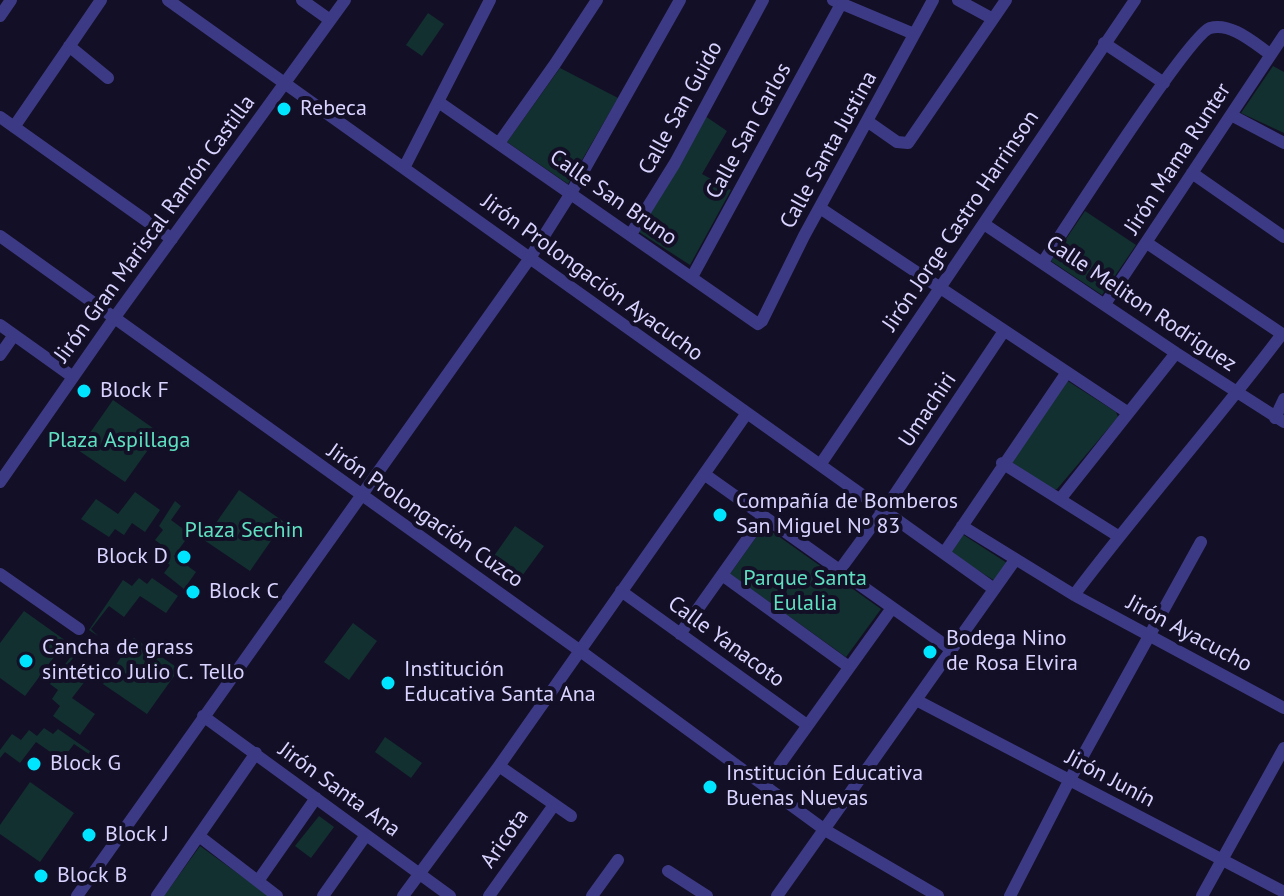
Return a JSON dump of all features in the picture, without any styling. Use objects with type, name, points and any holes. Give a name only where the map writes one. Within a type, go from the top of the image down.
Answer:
[{"type":"street","points":[[0,16],[11,0]]},
{"type":"street","points":[[14,127],[101,0]]},
{"type":"street","name":"Jirón Prolongación Ayacucho","points":[[168,0],[994,589]]},
{"type":"street","points":[[302,0],[330,20]]},
{"type":"street","name":"Jirón Gran Mariscal Ramón Castilla","points":[[0,482],[115,317],[345,0]]},
{"type":"street","points":[[404,168],[440,103],[490,0]]},
{"type":"street","points":[[77,896],[530,258],[571,193],[680,0]]},
{"type":"street","name":"Calle San Guido","points":[[631,234],[675,163],[763,0]]},
{"type":"street","name":"Calle Santa Justina","points":[[762,321],[933,0]]},
{"type":"street","points":[[958,0],[993,19]]},
{"type":"street","points":[[867,121],[897,142],[908,143],[1006,0]]},
{"type":"street","name":"Jirón Jorge Castro Harrinson","points":[[820,465],[1135,0]]},
{"type":"street","points":[[499,143],[594,1]]},
{"type":"street","points":[[837,2],[914,34]]},
{"type":"street","name":"Calle San Carlos","points":[[692,277],[837,2]]},
{"type":"street","points":[[1043,262],[1192,42],[1202,32],[1212,27],[1225,28],[1270,54]]},
{"type":"street","name":"Jirón Mama Runter","points":[[1105,304],[1284,35]]},
{"type":"street","points":[[1104,43],[1164,83]]},
{"type":"street","points":[[69,46],[108,78]]},
{"type":"street","name":"Calle San Bruno","points":[[440,103],[754,323],[762,321]]},
{"type":"street","points":[[1231,115],[1284,143]]},
{"type":"street","points":[[0,117],[172,239]]},
{"type":"street","points":[[1192,173],[1284,237]]},
{"type":"street","points":[[820,208],[1127,412]]},
{"type":"street","name":"Calle Meliton Rodriguez","points":[[984,224],[1279,420]]},
{"type":"street","name":"Jirón Prolongación Cuzco","points":[[0,236],[825,830],[938,896]]},
{"type":"street","points":[[1074,595],[1282,334],[1147,243]]},
{"type":"street","points":[[0,325],[73,377]]},
{"type":"street","name":"Umachiri","points":[[839,571],[1004,331]]},
{"type":"street","points":[[0,355],[14,335]]},
{"type":"street","points":[[1061,498],[1176,353]]},
{"type":"street","points":[[944,553],[1002,463],[1067,372]]},
{"type":"street","points":[[1279,420],[1284,399]]},
{"type":"street","points":[[403,896],[499,766],[747,413]]},
{"type":"street","points":[[1002,463],[1118,536]]},
{"type":"street","points":[[704,474],[952,650]]},
{"type":"street","points":[[680,634],[763,517]]},
{"type":"street","name":"Jirón Ayacucho","points":[[962,526],[1074,595],[1284,708]]},
{"type":"street","points":[[1010,896],[1069,781],[1201,542]]},
{"type":"street","points":[[777,896],[1015,560]]},
{"type":"street","points":[[0,574],[79,629]]},
{"type":"street","points":[[722,575],[849,667]]},
{"type":"street","name":"Calle Yanacoto","points":[[621,591],[807,725]]},
{"type":"street","points":[[765,785],[892,608]]},
{"type":"street","name":"Jirón Junín","points":[[918,701],[1284,892]]},
{"type":"street","name":"Jirón Santa Ana","points":[[203,716],[450,896]]},
{"type":"street","points":[[1202,896],[1284,748]]},
{"type":"street","points":[[157,896],[256,753]]},
{"type":"street","points":[[499,766],[571,816]]},
{"type":"street","points":[[258,881],[316,798]]},
{"type":"street","name":"Aricota","points":[[489,896],[554,805]]},
{"type":"street","points":[[323,896],[366,835]]},
{"type":"street","points":[[199,836],[277,896]]},
{"type":"street","points":[[592,896],[618,860]]},
{"type":"street","points":[[668,871],[707,896]]},
{"type":"green space","points":[[428,13],[444,24],[422,56],[406,45]]},
{"type":"green space","points":[[1273,66],[1284,72],[1284,133],[1241,113]]},
{"type":"green space","points":[[560,68],[618,98],[568,184],[507,142]]},
{"type":"green space","points":[[705,116],[727,131],[702,174],[731,190],[690,265],[639,232]]},
{"type":"green space","points":[[1085,211],[1136,245],[1102,295],[1051,261]]},
{"type":"green space","points":[[1066,380],[1116,412],[1118,417],[1057,489],[1052,490],[1013,463],[1013,458]]},
{"type":"green space","name":"Plaza Aspillaga","points":[[113,400],[160,433],[125,482],[78,450]]},
{"type":"green space","name":"Plaza Sechin","points":[[239,490],[284,522],[250,571],[204,540]]},
{"type":"green space","points":[[135,492],[160,510],[145,532],[132,523],[124,535],[115,529],[109,537],[81,519],[96,499],[118,514]]},
{"type":"green space","points":[[175,501],[181,506],[171,520],[190,534],[174,556],[196,572],[184,589],[164,573],[170,565],[160,558],[167,549],[155,540],[163,530],[159,526]]},
{"type":"green space","points":[[515,526],[544,546],[522,576],[494,556]]},
{"type":"green space","name":"Parque Santa Eulalia","points":[[764,526],[881,609],[846,657],[730,574]]},
{"type":"green space","points":[[962,534],[1007,563],[995,581],[950,553]]},
{"type":"green space","points":[[139,578],[147,584],[152,578],[178,596],[166,613],[140,596],[124,617],[109,606],[91,629],[98,636],[89,630],[123,580],[132,586]]},
{"type":"green space","name":"Cancha de grass sintético Julio C. Tello","points":[[24,611],[66,641],[25,696],[0,678],[0,643]]},
{"type":"green space","points":[[353,623],[377,641],[349,680],[324,662]]},
{"type":"green space","points":[[86,637],[91,639],[87,639],[70,662],[89,676],[72,698],[95,714],[80,735],[53,716],[60,706],[52,699],[58,690],[50,684]]},
{"type":"green space","points":[[134,638],[179,669],[147,714],[103,684]]},
{"type":"green space","points":[[44,728],[53,734],[58,729],[97,756],[95,758],[74,744],[62,760],[36,742],[20,763],[5,752],[0,758],[0,750],[12,734],[21,740],[29,730],[37,736]]},
{"type":"green space","points":[[385,737],[422,763],[411,778],[375,752]]},
{"type":"green space","points":[[30,782],[74,813],[40,862],[0,834],[0,825]]},
{"type":"green space","points":[[319,816],[334,827],[311,858],[295,846]]},
{"type":"green space","points":[[200,846],[269,896],[164,896]]},
{"type":"place","name":"Rebeca","points":[[284,109]]},
{"type":"place","name":"Block F","points":[[84,391]]},
{"type":"place","name":"Compañía de Bomberos San Miguel Nº 83","points":[[720,515]]},
{"type":"place","name":"Block D","points":[[184,557]]},
{"type":"place","name":"Block C","points":[[193,592]]},
{"type":"place","name":"Bodega Nino de Rosa Elvira","points":[[930,652]]},
{"type":"place","name":"Cancha de grass sintético Julio C. Tello","points":[[26,661]]},
{"type":"place","name":"Institución Educativa Santa Ana","points":[[388,683]]},
{"type":"place","name":"Block G","points":[[34,764]]},
{"type":"place","name":"Institución Educativa Buenas Nuevas","points":[[710,787]]},
{"type":"place","name":"Block J","points":[[89,835]]},
{"type":"place","name":"Block B","points":[[41,876]]}]
